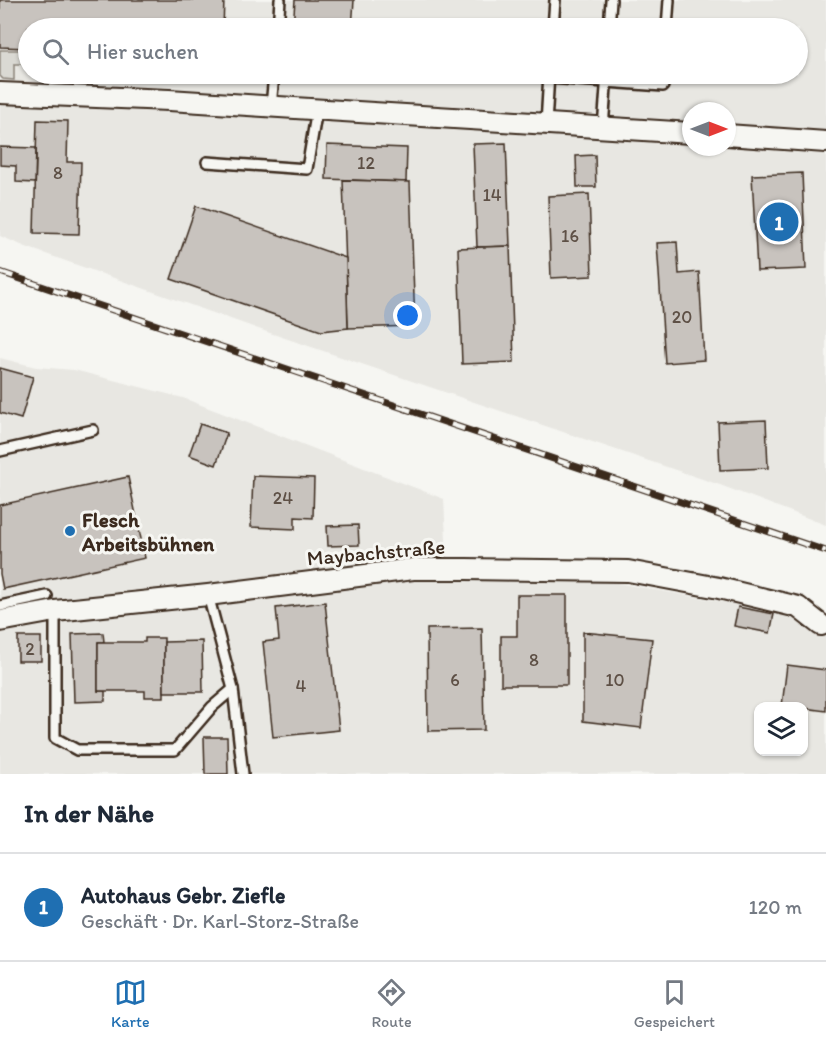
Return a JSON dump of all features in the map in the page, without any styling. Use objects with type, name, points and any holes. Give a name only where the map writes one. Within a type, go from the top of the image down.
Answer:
[{"type":"street","points":[[0,93],[271,106],[682,132]]},
{"type":"street","points":[[736,136],[826,141]]},
{"type":"street","name":"Maybachstraße","points":[[0,621],[51,604],[208,595],[413,569],[628,571],[719,588],[798,607],[824,628]]},
{"type":"lane","points":[[279,18],[280,0]]},
{"type":"lane","points":[[554,18],[555,0]]},
{"type":"lane","points":[[610,18],[611,0]]},
{"type":"lane","points":[[668,18],[669,0]]},
{"type":"lane","points":[[271,106],[273,84]]},
{"type":"lane","points":[[546,124],[548,84]]},
{"type":"lane","points":[[603,128],[606,84]]},
{"type":"lane","points":[[649,84],[663,86],[663,84]]},
{"type":"lane","points":[[207,162],[306,169],[317,109]]},
{"type":"lane","points":[[0,452],[93,430]]},
{"type":"lane","points":[[208,595],[233,689],[243,774]]},
{"type":"lane","points":[[0,606],[51,604],[56,738],[77,750],[175,750],[212,707],[233,689]]},
{"type":"shaded area","points":[[0,0],[826,0],[826,525],[720,485],[270,333],[0,236]]},
{"type":"shaded area","points":[[0,50],[18,50],[18,64],[14,64],[14,80],[3,79],[0,76]]},
{"type":"shaded area","points":[[0,358],[36,367],[74,370],[183,398],[444,499],[448,580],[496,578],[600,580],[826,620],[826,774],[0,774]]},
{"type":"building","points":[[0,0],[224,0],[223,18],[18,18],[18,48],[0,47]]},
{"type":"building","points":[[295,0],[354,0],[353,18],[294,18]]},
{"type":"building","points":[[37,120],[68,121],[67,162],[81,162],[79,234],[34,233]]},
{"type":"building","points":[[506,143],[510,246],[477,247],[473,144]]},
{"type":"building","points":[[327,145],[407,148],[406,182],[326,179]]},
{"type":"building","points":[[0,147],[36,148],[35,183],[16,182],[16,166],[0,165]]},
{"type":"building","points":[[595,155],[596,187],[577,187],[576,156]]},
{"type":"building","points":[[802,173],[806,269],[757,271],[752,175]]},
{"type":"building","points":[[343,180],[410,182],[415,326],[348,328]]},
{"type":"building","points":[[589,194],[592,276],[551,278],[548,196]]},
{"type":"building","points":[[196,206],[346,258],[348,328],[321,331],[171,279]]},
{"type":"building","points":[[677,242],[679,274],[699,272],[704,360],[665,363],[657,243]]},
{"type":"building","points":[[510,246],[514,362],[462,364],[458,248]]},
{"type":"building","points":[[0,368],[33,377],[21,419],[0,413]]},
{"type":"building","points":[[766,420],[768,468],[720,470],[718,422]]},
{"type":"building","points":[[200,424],[227,433],[216,465],[189,455]]},
{"type":"building","points":[[253,476],[314,478],[313,518],[295,517],[295,529],[251,527]]},
{"type":"building","name":"Flesch Arbeitsbühnen","points":[[128,477],[145,558],[3,589],[0,574],[0,505]]},
{"type":"building","points":[[358,525],[359,545],[328,546],[327,526]]},
{"type":"building","points":[[517,595],[567,595],[567,685],[501,685],[501,636],[517,636]]},
{"type":"building","points":[[325,602],[339,730],[273,737],[263,642],[279,640],[276,608]]},
{"type":"building","points":[[738,607],[774,614],[770,633],[734,626]]},
{"type":"building","points":[[482,628],[484,730],[428,731],[427,629]]},
{"type":"building","points":[[583,632],[652,639],[641,728],[583,721]]},
{"type":"building","points":[[103,633],[104,642],[98,642],[98,691],[105,691],[105,701],[74,702],[72,634]]},
{"type":"building","points":[[18,637],[41,637],[41,661],[18,661]]},
{"type":"building","points":[[145,638],[164,638],[164,697],[145,697],[145,691],[98,691],[98,642],[145,642]]},
{"type":"building","points":[[202,641],[203,692],[164,692],[164,642]]},
{"type":"building","points":[[787,665],[826,670],[826,711],[808,709],[808,702],[782,702]]},
{"type":"building","points":[[204,737],[227,737],[228,774],[205,774]]},
{"type":"railway","points":[[0,272],[826,551]]},
{"type":"place","name":"Autohaus Gebr. Ziefle","points":[[779,222]]},
{"type":"place","name":"Flesch Arbeitsbühnen","points":[[70,531]]}]
